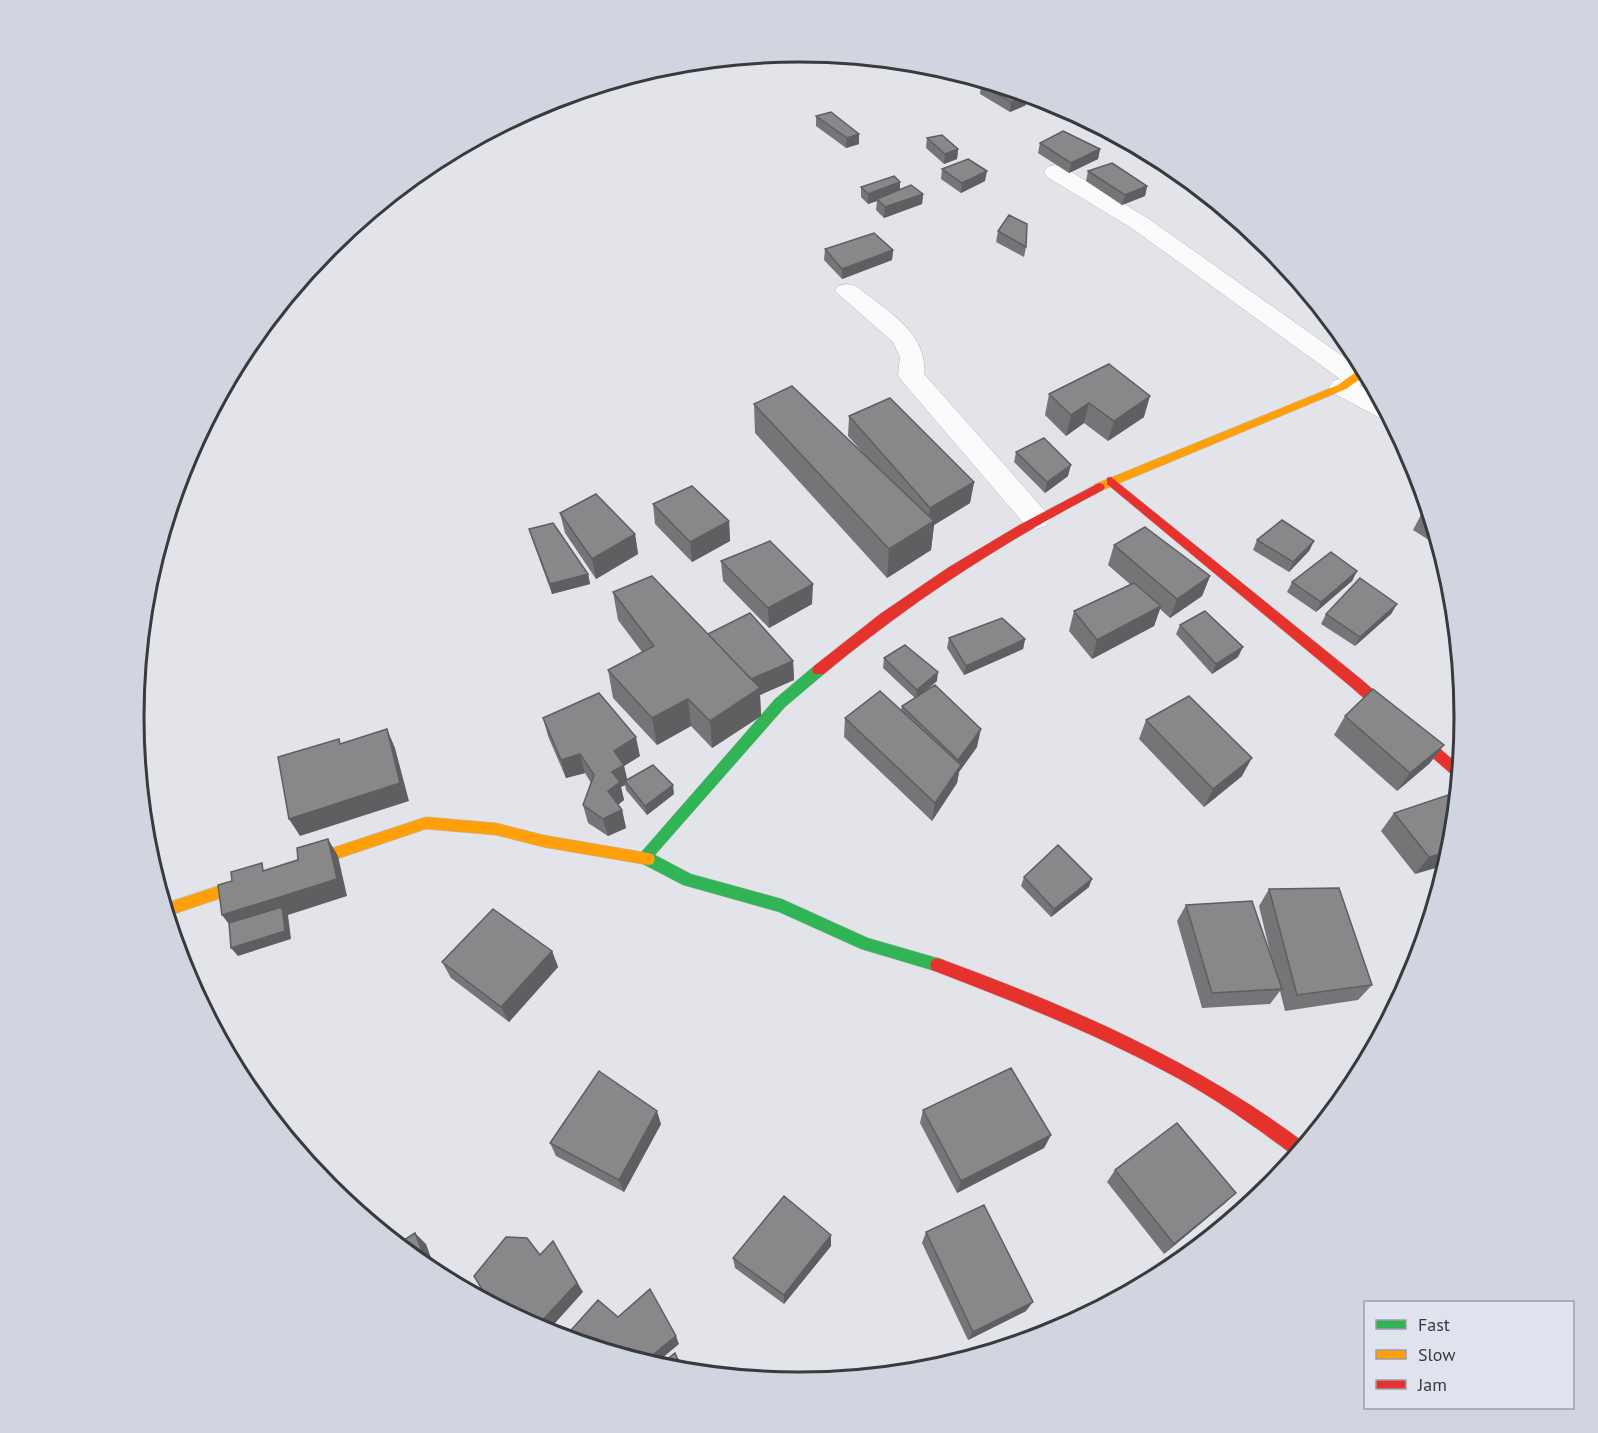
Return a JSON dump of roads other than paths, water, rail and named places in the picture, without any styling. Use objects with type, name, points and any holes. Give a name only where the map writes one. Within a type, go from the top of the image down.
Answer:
[{"type":"street","points":[[1055,172],[1141,224],[1354,378],[1367,391]]},
{"type":"street","points":[[847,291],[904,338],[913,357],[911,375],[1036,519]]},
{"type":"street","points":[[644,857],[780,703],[865,631],[928,585],[1036,519],[1111,481],[1354,378]]},
{"type":"street","points":[[1111,481],[1356,683],[1452,768]]},
{"type":"street","points":[[173,908],[426,823],[496,829],[543,841],[644,857],[688,880],[782,906],[866,944],[959,971],[1029,999],[1174,1067],[1255,1116],[1293,1145]]}]
